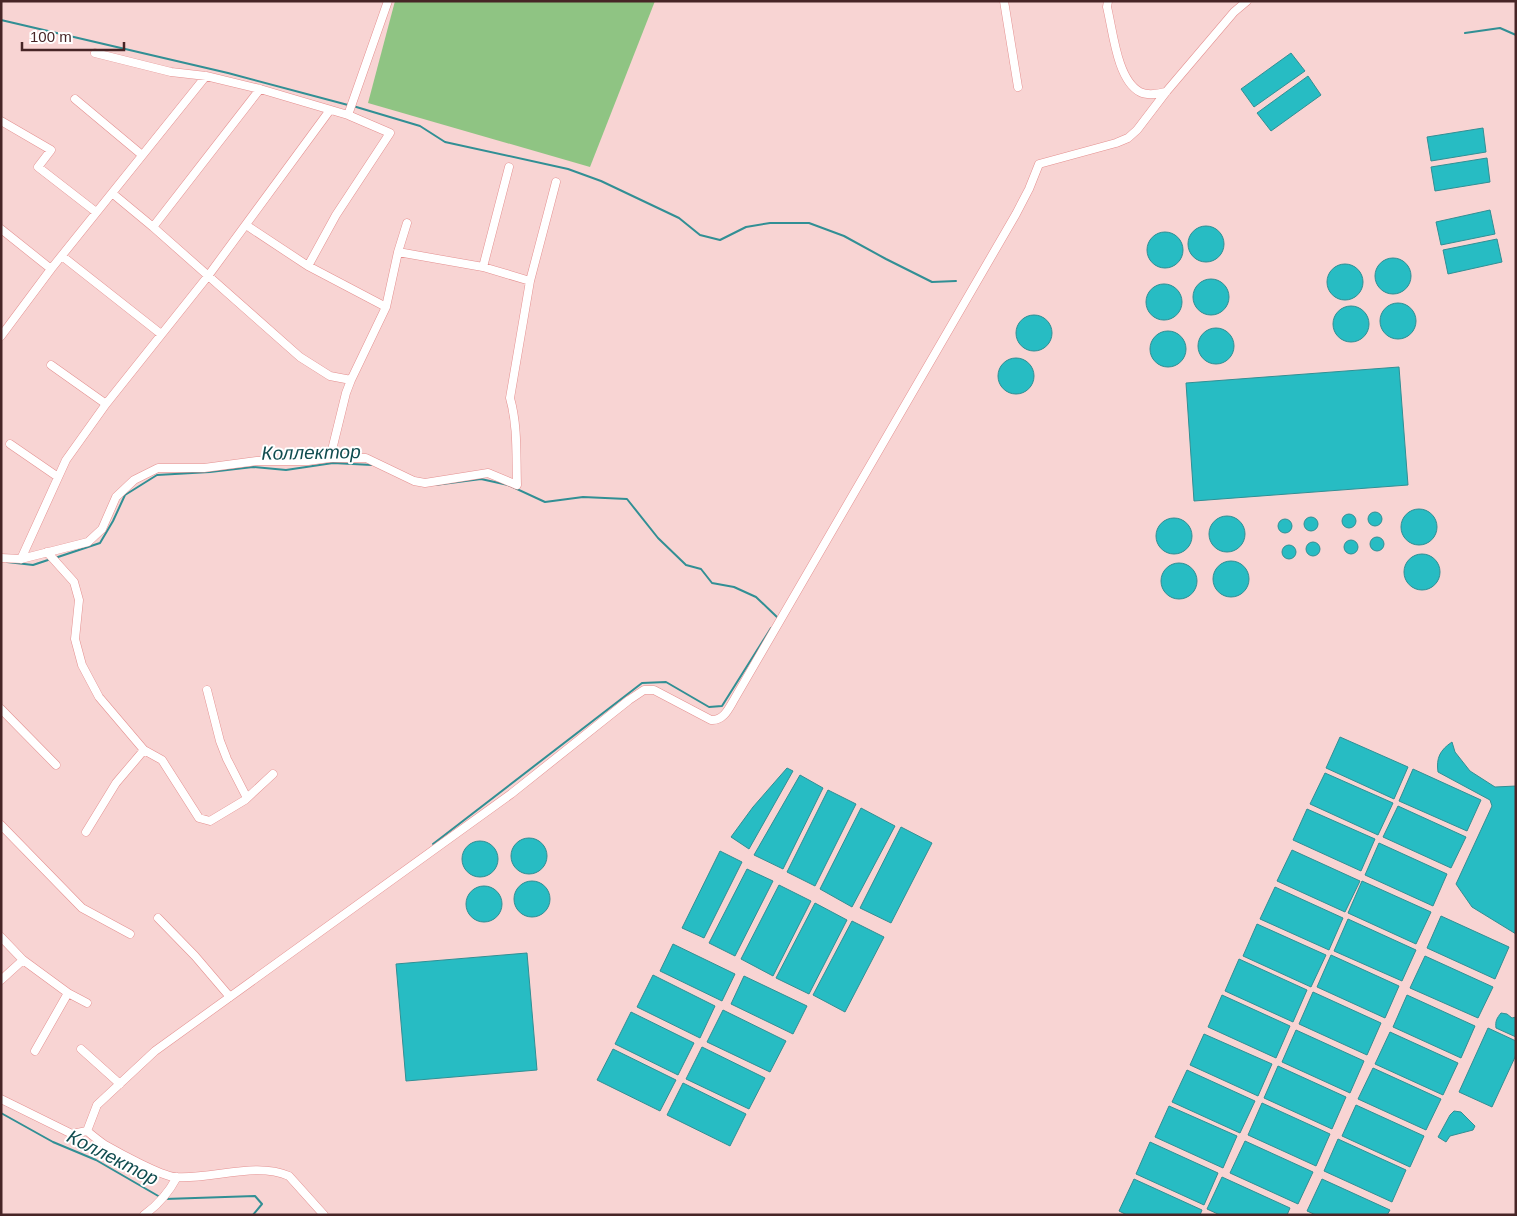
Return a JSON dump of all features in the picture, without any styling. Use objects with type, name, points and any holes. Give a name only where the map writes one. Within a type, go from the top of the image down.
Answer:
[{"type":"street","points":[[350,109],[388,1]]},
{"type":"street","points":[[1004,1],[1018,87]]},
{"type":"street","points":[[1108,1],[1121,69],[1131,86],[1141,93],[1155,94],[1166,92]]},
{"type":"street","points":[[87,1131],[97,1105],[155,1051],[510,794],[644,690],[654,690],[711,720],[721,718],[735,698],[1016,214],[1039,164],[1123,141],[1137,130],[1166,92],[1234,12],[1247,1]]},
{"type":"street","points":[[95,53],[171,72],[206,76],[260,89],[330,110],[350,109],[390,133],[336,215],[308,266]]},
{"type":"street","points":[[3,331],[206,76]]},
{"type":"street","points":[[154,227],[260,89]]},
{"type":"street","points":[[75,99],[142,155]]},
{"type":"street","points":[[21,559],[66,460],[106,404],[208,276],[330,110]]},
{"type":"street","points":[[1,121],[51,150],[38,167],[96,212]]},
{"type":"street","points":[[483,267],[509,167]]},
{"type":"street","points":[[1,558],[21,559],[88,542],[102,529],[116,497],[134,480],[158,468],[204,468],[258,461],[366,458],[414,481],[426,483],[488,473],[517,485],[516,431],[510,398],[530,281],[556,182]]},
{"type":"street","points":[[112,193],[154,227],[300,357],[330,376],[351,380]]},
{"type":"street","points":[[330,458],[346,393],[386,307],[398,252],[407,223]]},
{"type":"street","points":[[246,224],[308,266],[386,307]]},
{"type":"street","points":[[1,229],[51,269]]},
{"type":"street","points":[[398,252],[483,267],[530,281]]},
{"type":"street","points":[[62,256],[161,334]]},
{"type":"street","points":[[51,365],[106,404]]},
{"type":"street","points":[[10,444],[58,477]]},
{"type":"street","points":[[47,552],[74,582],[78,600],[75,639],[82,665],[99,697],[144,750],[162,760],[199,818],[210,821],[246,800],[273,774]]},
{"type":"street","points":[[207,690],[220,741],[247,798]]},
{"type":"street","points":[[1,709],[56,765]]},
{"type":"street","points":[[86,832],[116,782],[144,750]]},
{"type":"street","points":[[1,825],[82,908],[130,934]]},
{"type":"street","points":[[158,918],[195,956],[230,997]]},
{"type":"street","points":[[1,937],[23,960],[68,993],[87,1003]]},
{"type":"street","points":[[1,980],[23,960]]},
{"type":"street","points":[[35,1051],[68,993]]},
{"type":"street","points":[[81,1049],[120,1084]]},
{"type":"street","points":[[1,1099],[72,1134],[87,1131],[104,1144],[165,1175],[177,1177],[258,1170],[274,1171],[289,1176],[324,1215]]},
{"type":"street","points":[[144,1215],[171,1188],[177,1177]]},
{"type":"green space","points":[[395,1],[655,1],[590,167],[368,103]]},
{"type":"water","points":[[1291,53],[1305,71],[1254,107],[1241,89]]},
{"type":"water","points":[[1308,76],[1321,95],[1271,131],[1257,113]]},
{"type":"water","points":[[1483,128],[1486,152],[1431,161],[1427,137]]},
{"type":"water","points":[[1487,158],[1490,182],[1435,191],[1431,167]]},
{"type":"water","points":[[1490,210],[1495,234],[1441,245],[1436,222]]},
{"type":"water","points":[[1206,226],[1213,227],[1219,231],[1223,237],[1223,251],[1219,257],[1213,261],[1206,262],[1199,261],[1193,257],[1189,251],[1188,244],[1189,237],[1193,231],[1199,227]]},
{"type":"water","points":[[1165,232],[1172,233],[1178,237],[1182,243],[1182,257],[1178,263],[1172,267],[1165,268],[1158,267],[1152,263],[1148,257],[1147,250],[1148,243],[1152,237],[1158,233]]},
{"type":"water","points":[[1497,239],[1502,262],[1448,274],[1443,250]]},
{"type":"water","points":[[1393,258],[1400,259],[1406,263],[1410,269],[1410,283],[1406,289],[1400,293],[1393,294],[1386,293],[1380,289],[1376,283],[1375,276],[1376,269],[1380,263],[1386,259]]},
{"type":"water","points":[[1345,264],[1352,265],[1358,269],[1362,275],[1362,289],[1358,295],[1352,299],[1345,300],[1338,299],[1332,295],[1328,289],[1327,282],[1328,275],[1332,269],[1338,265]]},
{"type":"water","points":[[1211,279],[1218,280],[1224,284],[1228,290],[1228,304],[1224,310],[1218,314],[1211,315],[1204,314],[1198,310],[1194,304],[1193,297],[1194,290],[1198,284],[1204,280]]},
{"type":"water","points":[[1164,284],[1171,285],[1177,289],[1181,295],[1181,309],[1177,315],[1171,319],[1164,320],[1157,319],[1151,315],[1147,309],[1146,302],[1147,295],[1151,289],[1157,285]]},
{"type":"water","points":[[1398,303],[1405,304],[1411,308],[1415,314],[1415,328],[1411,334],[1405,338],[1398,339],[1391,338],[1385,334],[1381,328],[1380,321],[1381,314],[1385,308],[1391,304]]},
{"type":"water","points":[[1351,306],[1358,307],[1364,311],[1368,317],[1368,331],[1364,337],[1358,341],[1351,342],[1344,341],[1338,337],[1334,331],[1333,324],[1334,317],[1338,311],[1344,307]]},
{"type":"water","points":[[1034,315],[1041,316],[1047,320],[1051,326],[1051,340],[1047,346],[1041,350],[1034,351],[1027,350],[1021,346],[1017,340],[1016,333],[1017,326],[1021,320],[1027,316]]},
{"type":"water","points":[[1216,328],[1223,329],[1229,333],[1233,339],[1233,353],[1229,359],[1223,363],[1216,364],[1209,363],[1203,359],[1199,353],[1198,346],[1199,339],[1203,333],[1209,329]]},
{"type":"water","points":[[1168,331],[1175,332],[1181,336],[1185,342],[1185,356],[1181,362],[1175,366],[1168,367],[1161,366],[1155,362],[1151,356],[1150,349],[1151,342],[1155,336],[1161,332]]},
{"type":"water","points":[[1016,358],[1023,359],[1029,363],[1033,369],[1033,383],[1029,389],[1023,393],[1016,394],[1009,393],[1003,389],[999,383],[998,376],[999,369],[1003,363],[1009,359]]},
{"type":"water","points":[[1399,367],[1408,485],[1194,501],[1186,383]]},
{"type":"water","points":[[1419,509],[1426,510],[1432,514],[1436,520],[1436,534],[1432,540],[1426,544],[1419,545],[1412,544],[1406,540],[1402,534],[1401,527],[1402,520],[1406,514],[1412,510]]},
{"type":"water","points":[[1372,512],[1378,512],[1382,519],[1378,526],[1372,526],[1368,522],[1368,516]]},
{"type":"water","points":[[1346,514],[1352,514],[1356,521],[1352,528],[1346,528],[1342,524],[1342,518]]},
{"type":"water","points":[[1227,516],[1234,517],[1240,521],[1244,527],[1244,541],[1240,547],[1234,551],[1227,552],[1220,551],[1214,547],[1210,541],[1209,534],[1210,527],[1214,521],[1220,517]]},
{"type":"water","points":[[1308,517],[1314,517],[1318,524],[1314,531],[1308,531],[1304,527],[1304,521]]},
{"type":"water","points":[[1174,518],[1181,519],[1187,523],[1191,529],[1191,543],[1187,549],[1181,553],[1174,554],[1167,553],[1161,549],[1157,543],[1156,536],[1157,529],[1161,523],[1167,519]]},
{"type":"water","points":[[1282,519],[1288,519],[1292,526],[1288,533],[1282,533],[1278,529],[1278,523]]},
{"type":"water","points":[[1374,537],[1380,537],[1384,544],[1380,551],[1374,551],[1370,547],[1370,541]]},
{"type":"water","points":[[1348,540],[1354,540],[1358,547],[1354,554],[1348,554],[1344,550],[1344,544]]},
{"type":"water","points":[[1310,542],[1316,542],[1320,549],[1316,556],[1310,556],[1306,552],[1306,546]]},
{"type":"water","points":[[1286,545],[1292,545],[1296,552],[1292,559],[1286,559],[1282,555],[1282,549]]},
{"type":"water","points":[[1422,554],[1429,555],[1435,559],[1439,565],[1439,579],[1435,585],[1429,589],[1422,590],[1415,589],[1409,585],[1405,579],[1404,572],[1405,565],[1409,559],[1415,555]]},
{"type":"water","points":[[1231,561],[1238,562],[1244,566],[1248,572],[1248,586],[1244,592],[1238,596],[1231,597],[1224,596],[1218,592],[1214,586],[1213,579],[1214,572],[1218,566],[1224,562]]},
{"type":"water","points":[[1179,563],[1186,564],[1192,568],[1196,574],[1196,588],[1192,594],[1186,598],[1179,599],[1172,598],[1166,594],[1162,588],[1161,581],[1162,574],[1166,568],[1172,564]]},
{"type":"water","points":[[1340,737],[1408,767],[1394,799],[1326,768]]},
{"type":"water","points":[[1452,742],[1455,752],[1470,771],[1495,787],[1516,786],[1516,934],[1472,907],[1456,884],[1492,806],[1490,800],[1438,772],[1440,755],[1444,748]]},
{"type":"water","points":[[787,768],[793,771],[749,849],[731,837],[753,807]]},
{"type":"water","points":[[1413,769],[1481,800],[1467,831],[1399,801]]},
{"type":"water","points":[[1325,773],[1393,803],[1378,835],[1310,804]]},
{"type":"water","points":[[800,775],[823,788],[783,869],[754,855]]},
{"type":"water","points":[[828,790],[856,804],[815,886],[787,872]]},
{"type":"water","points":[[1398,806],[1466,837],[1451,868],[1383,837]]},
{"type":"water","points":[[861,808],[895,826],[852,907],[820,889]]},
{"type":"water","points":[[1307,809],[1375,839],[1361,871],[1293,840]]},
{"type":"water","points":[[901,827],[932,843],[891,923],[860,908]]},
{"type":"water","points":[[529,838],[536,839],[542,843],[546,849],[546,863],[542,869],[536,873],[529,874],[522,873],[516,869],[512,863],[511,856],[512,849],[516,843],[522,839]]},
{"type":"water","points":[[480,841],[487,842],[493,846],[497,852],[497,866],[493,872],[487,876],[480,877],[473,876],[467,872],[463,866],[462,859],[463,852],[467,846],[473,842]]},
{"type":"water","points":[[1379,843],[1447,874],[1433,906],[1365,875]]},
{"type":"water","points":[[1292,850],[1360,881],[1345,912],[1277,881]]},
{"type":"water","points":[[720,851],[742,862],[704,938],[682,928]]},
{"type":"water","points":[[747,869],[773,881],[735,956],[709,943]]},
{"type":"water","points":[[532,881],[539,882],[545,886],[549,892],[549,906],[545,912],[539,916],[532,917],[525,916],[519,912],[515,906],[514,899],[515,892],[519,886],[525,882]]},
{"type":"water","points":[[1362,881],[1431,912],[1416,944],[1348,913]]},
{"type":"water","points":[[779,885],[811,901],[773,976],[741,959]]},
{"type":"water","points":[[484,886],[491,887],[497,891],[501,897],[501,911],[497,917],[491,921],[484,922],[477,921],[471,917],[467,911],[466,904],[467,897],[471,891],[477,887]]},
{"type":"water","points":[[1275,887],[1343,918],[1329,950],[1260,919]]},
{"type":"water","points":[[815,903],[847,920],[809,994],[776,978]]},
{"type":"water","points":[[1441,916],[1509,947],[1495,979],[1427,948]]},
{"type":"water","points":[[1348,919],[1416,950],[1402,981],[1334,951]]},
{"type":"water","points":[[852,921],[884,937],[845,1012],[813,995]]},
{"type":"water","points":[[1257,924],[1326,955],[1311,987],[1243,956]]},
{"type":"water","points":[[673,944],[735,974],[722,1001],[660,971]]},
{"type":"water","points":[[527,953],[537,1070],[406,1081],[396,964]]},
{"type":"water","points":[[1331,955],[1399,986],[1385,1018],[1317,987]]},
{"type":"water","points":[[1425,956],[1493,987],[1478,1018],[1410,988]]},
{"type":"water","points":[[1239,959],[1307,990],[1293,1022],[1225,991]]},
{"type":"water","points":[[653,975],[715,1006],[700,1038],[637,1007]]},
{"type":"water","points":[[744,976],[807,1006],[793,1034],[731,1004]]},
{"type":"water","points":[[1313,992],[1381,1023],[1367,1055],[1299,1024]]},
{"type":"water","points":[[1222,995],[1290,1026],[1276,1058],[1208,1027]]},
{"type":"water","points":[[1407,995],[1475,1026],[1461,1058],[1393,1027]]},
{"type":"water","points":[[723,1010],[786,1041],[770,1072],[707,1042]]},
{"type":"water","points":[[631,1012],[694,1043],[678,1075],[615,1044]]},
{"type":"water","points":[[1501,1013],[1507,1014],[1512,1018],[1516,1017],[1516,1037],[1496,1028],[1497,1020]]},
{"type":"water","points":[[1488,1028],[1516,1041],[1516,1055],[1492,1107],[1459,1092]]},
{"type":"water","points":[[1296,1030],[1364,1061],[1350,1093],[1282,1062]]},
{"type":"water","points":[[1390,1032],[1458,1063],[1443,1095],[1375,1064]]},
{"type":"water","points":[[1204,1034],[1272,1064],[1258,1096],[1190,1065]]},
{"type":"water","points":[[702,1047],[765,1078],[749,1109],[686,1079]]},
{"type":"water","points":[[613,1049],[676,1080],[660,1111],[597,1080]]},
{"type":"water","points":[[1278,1066],[1346,1097],[1332,1129],[1264,1098]]},
{"type":"water","points":[[1373,1068],[1441,1099],[1426,1130],[1358,1099]]},
{"type":"water","points":[[1187,1070],[1255,1101],[1240,1133],[1172,1102]]},
{"type":"water","points":[[683,1083],[746,1114],[730,1146],[667,1115]]},
{"type":"water","points":[[1262,1103],[1330,1134],[1316,1166],[1248,1135]]},
{"type":"water","points":[[1356,1105],[1424,1136],[1410,1167],[1342,1136]]},
{"type":"water","points":[[1169,1106],[1237,1136],[1223,1168],[1155,1137]]},
{"type":"water","points":[[1454,1111],[1461,1112],[1475,1126],[1473,1130],[1450,1136],[1446,1142],[1438,1137]]},
{"type":"water","points":[[1338,1139],[1406,1170],[1392,1202],[1324,1171]]},
{"type":"water","points":[[1245,1141],[1313,1172],[1298,1204],[1230,1173]]},
{"type":"water","points":[[1150,1142],[1218,1173],[1204,1205],[1136,1174]]},
{"type":"water","points":[[1222,1177],[1290,1208],[1287,1215],[1220,1215],[1207,1209]]},
{"type":"water","points":[[1134,1179],[1202,1210],[1200,1215],[1127,1215],[1119,1211]]},
{"type":"water","points":[[1322,1179],[1390,1210],[1387,1215],[1316,1215],[1307,1211]]},
{"type":"waterway","points":[[1,20],[228,73],[348,105]]},
{"type":"waterway","points":[[1465,33],[1500,28],[1516,35]]},
{"type":"waterway","points":[[353,106],[420,126],[445,142],[568,169],[601,181],[679,218],[700,235],[720,240],[746,227],[770,223],[809,223],[844,236],[932,282],[956,281]]},
{"type":"waterway","name":"Коллектор","points":[[55,558],[100,543],[125,495],[157,475],[253,467],[286,470],[333,463],[372,465]]},
{"type":"waterway","name":"Коллектор","points":[[435,485],[481,479],[508,485],[545,502],[583,497],[627,499],[658,538],[686,565],[701,569],[712,583],[734,587],[756,597],[778,618],[777,620]]},
{"type":"waterway","name":"Коллектор","points":[[7,562],[33,565],[51,559]]},
{"type":"waterway","name":"Коллектор","points":[[433,844],[642,683],[666,682],[709,707],[722,706],[771,628]]},
{"type":"waterway","name":"Коллектор","points":[[1,1113],[53,1142],[96,1160],[160,1197]]},
{"type":"waterway","name":"Коллектор","points":[[165,1199],[255,1196],[262,1204],[253,1215]]}]
